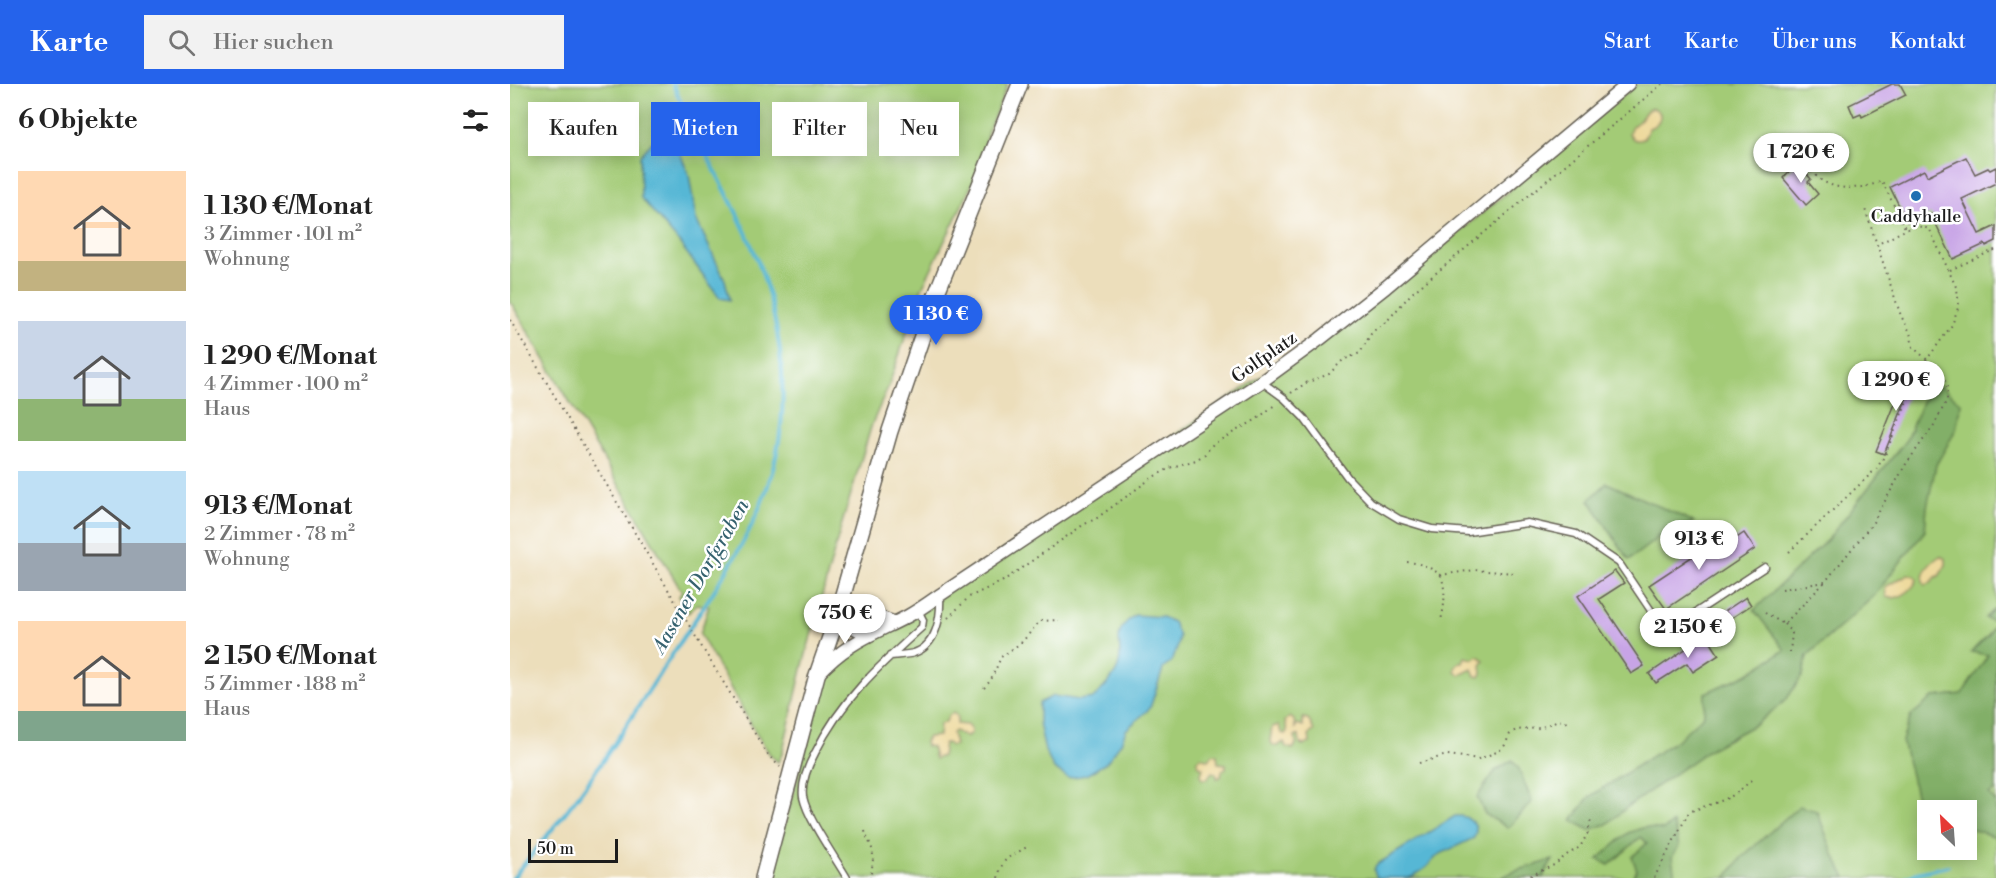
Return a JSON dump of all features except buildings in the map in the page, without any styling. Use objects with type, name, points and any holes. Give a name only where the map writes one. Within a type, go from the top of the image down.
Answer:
[{"type":"street","points":[[763,878],[817,675],[841,604],[890,431],[936,295],[1020,84]]},
{"type":"street","name":"Golfplatz","points":[[817,675],[839,653],[940,595],[1262,382],[1386,287],[1628,84]]},
{"type":"street","points":[[841,604],[893,622]]},
{"type":"street","points":[[841,604],[844,618],[853,628],[869,632],[878,630]]},
{"type":"lane","points":[[1262,382],[1284,398],[1304,418],[1348,478],[1371,502],[1399,519],[1432,529],[1468,532],[1527,523],[1576,534],[1618,563],[1660,624],[1667,629],[1765,567]]},
{"type":"lane","points":[[890,656],[915,652],[928,644],[937,628],[940,595]]},
{"type":"lane","points":[[848,878],[807,810],[803,796],[803,784],[826,729],[851,695],[922,627],[923,620],[918,609]]},
{"type":"path","points":[[937,628],[969,597],[1003,581],[1083,525],[1119,503],[1153,477],[1172,467],[1196,460],[1213,444],[1257,419],[1306,383],[1329,374],[1343,360],[1360,352],[1372,332],[1387,321],[1411,294],[1662,84]]},
{"type":"path","points":[[1788,144],[1821,180],[1837,186],[1857,188],[1882,181],[1906,230]]},
{"type":"path","points":[[1784,624],[1825,582],[1872,524],[1906,464],[1934,425],[1947,400],[1947,386],[1942,373],[1913,347],[1910,332],[1901,316],[1864,209]]},
{"type":"path","points":[[1789,552],[1878,468],[1926,358],[1952,325],[1958,313],[1959,297],[1950,270],[1930,230],[1918,226],[1877,244]]},
{"type":"path","points":[[1950,270],[1994,250],[1996,255]]},
{"type":"path","points":[[510,320],[703,649],[768,755]]},
{"type":"path","points":[[1407,562],[1431,567],[1441,575],[1445,589],[1442,620]]},
{"type":"path","points":[[1441,575],[1474,570],[1514,573]]},
{"type":"path","points":[[1782,589],[1825,582]]},
{"type":"path","points":[[1765,613],[1784,624],[1792,633],[1790,652]]},
{"type":"path","points":[[984,688],[991,680],[1000,657],[1022,642],[1040,621],[1059,620]]},
{"type":"path","points":[[1419,763],[1447,755],[1479,759],[1499,751],[1510,734],[1516,730],[1540,728],[1558,720],[1568,723]]},
{"type":"path","points":[[1654,878],[1689,812],[1727,800],[1751,780]]},
{"type":"path","points":[[1525,878],[1554,865],[1580,848],[1588,833],[1591,819]]},
{"type":"path","points":[[865,831],[872,848],[870,878]]},
{"type":"path","points":[[998,878],[1001,864],[1005,859],[1028,846]]},
{"type":"green space","points":[[510,84],[1008,84],[988,131],[976,176],[921,290],[889,385],[872,424],[840,530],[778,762],[771,756],[756,733],[700,634],[709,606],[697,604],[688,613],[679,596],[682,592],[510,301]]},
{"type":"green space","points":[[1637,84],[1996,84],[1996,878],[770,878],[826,674],[833,665],[1390,290]]},
{"type":"green space","points":[[1940,386],[1961,403],[1956,430],[1936,465],[1927,507],[1925,531],[1873,597],[1807,656],[1803,675],[1786,700],[1756,724],[1710,749],[1607,824],[1589,830],[1572,820],[1589,797],[1677,740],[1704,715],[1705,693],[1747,674],[1785,650],[1754,610],[1828,539],[1906,440],[1923,400]]},
{"type":"green space","points":[[1607,483],[1694,522],[1659,537],[1629,560],[1589,500]]},
{"type":"green space","points":[[1996,607],[1996,622],[1985,618]]},
{"type":"green space","points":[[1996,622],[1996,790],[1989,795],[1996,802],[1996,837],[1977,831],[1977,800],[1917,800],[1902,741],[1911,716],[1933,697],[1962,694],[1988,655],[1971,652],[1988,635]]},
{"type":"green space","points":[[1512,760],[1519,769],[1532,802],[1508,828],[1485,814],[1477,797],[1495,771]]},
{"type":"green space","points":[[1799,806],[1817,811],[1833,853],[1846,878],[1726,878],[1741,858]]},
{"type":"green space","points":[[1673,823],[1679,846],[1672,857],[1675,878],[1632,878],[1637,870],[1632,857],[1647,843],[1641,837],[1609,865],[1598,859],[1628,833],[1645,827],[1663,830]]},
{"type":"green space","points":[[1553,860],[1542,878],[1500,878],[1515,871]]},
{"type":"sand","points":[[1653,108],[1659,113],[1660,119],[1649,128],[1642,139],[1633,139],[1629,133],[1631,127],[1647,110]]},
{"type":"sand","points":[[1940,556],[1946,559],[1946,565],[1939,576],[1925,585],[1923,578],[1926,570]]},
{"type":"sand","points":[[1908,574],[1915,576],[1917,580],[1912,588],[1895,598],[1886,597],[1885,587]]},
{"type":"sand","points":[[1478,656],[1484,660],[1480,677],[1475,676],[1472,669],[1460,675],[1455,671],[1456,665],[1463,662],[1465,657],[1474,659]]},
{"type":"sand","points":[[953,713],[957,716],[957,724],[967,725],[971,733],[966,737],[955,731],[952,733],[955,745],[944,743],[942,756],[935,759],[932,747],[926,746],[925,742],[928,737],[939,736],[940,724],[946,722],[948,716]]},
{"type":"sand","points":[[1290,717],[1294,720],[1295,728],[1297,724],[1303,726],[1303,718],[1308,719],[1314,731],[1309,734],[1310,743],[1300,744],[1299,735],[1295,737],[1296,744],[1293,749],[1286,747],[1284,742],[1274,746],[1270,741],[1272,727],[1279,725],[1281,733],[1285,734],[1287,731],[1285,721]]},
{"type":"sand","points":[[1213,754],[1217,755],[1218,763],[1226,764],[1226,768],[1222,771],[1221,777],[1217,778],[1216,773],[1212,772],[1207,779],[1202,779],[1203,768],[1198,765],[1197,760],[1201,757],[1209,760]]},
{"type":"water","points":[[651,143],[651,156],[681,156],[689,175],[696,219],[725,280],[730,300],[720,298],[678,241],[641,198],[640,156]]},
{"type":"water","points":[[1135,615],[1162,617],[1173,622],[1179,636],[1172,661],[1163,669],[1150,708],[1126,730],[1121,743],[1106,763],[1086,775],[1068,778],[1054,769],[1045,751],[1039,723],[1039,703],[1053,696],[1079,700],[1094,698],[1108,684],[1118,667],[1119,634]]},
{"type":"water","points":[[1455,816],[1465,817],[1472,821],[1476,829],[1474,838],[1438,855],[1414,876],[1379,878],[1376,876],[1374,870],[1376,865]]},
{"type":"waterway","name":"Aasener Dorfgraben","points":[[513,878],[591,779],[735,557],[760,506],[777,452],[783,396],[781,359],[771,303],[763,274],[740,219],[673,84]]},
{"type":"waterway","points":[[1906,878],[1948,866]]},
{"type":"place","name":"Caddyhalle","points":[[1916,196]]}]
